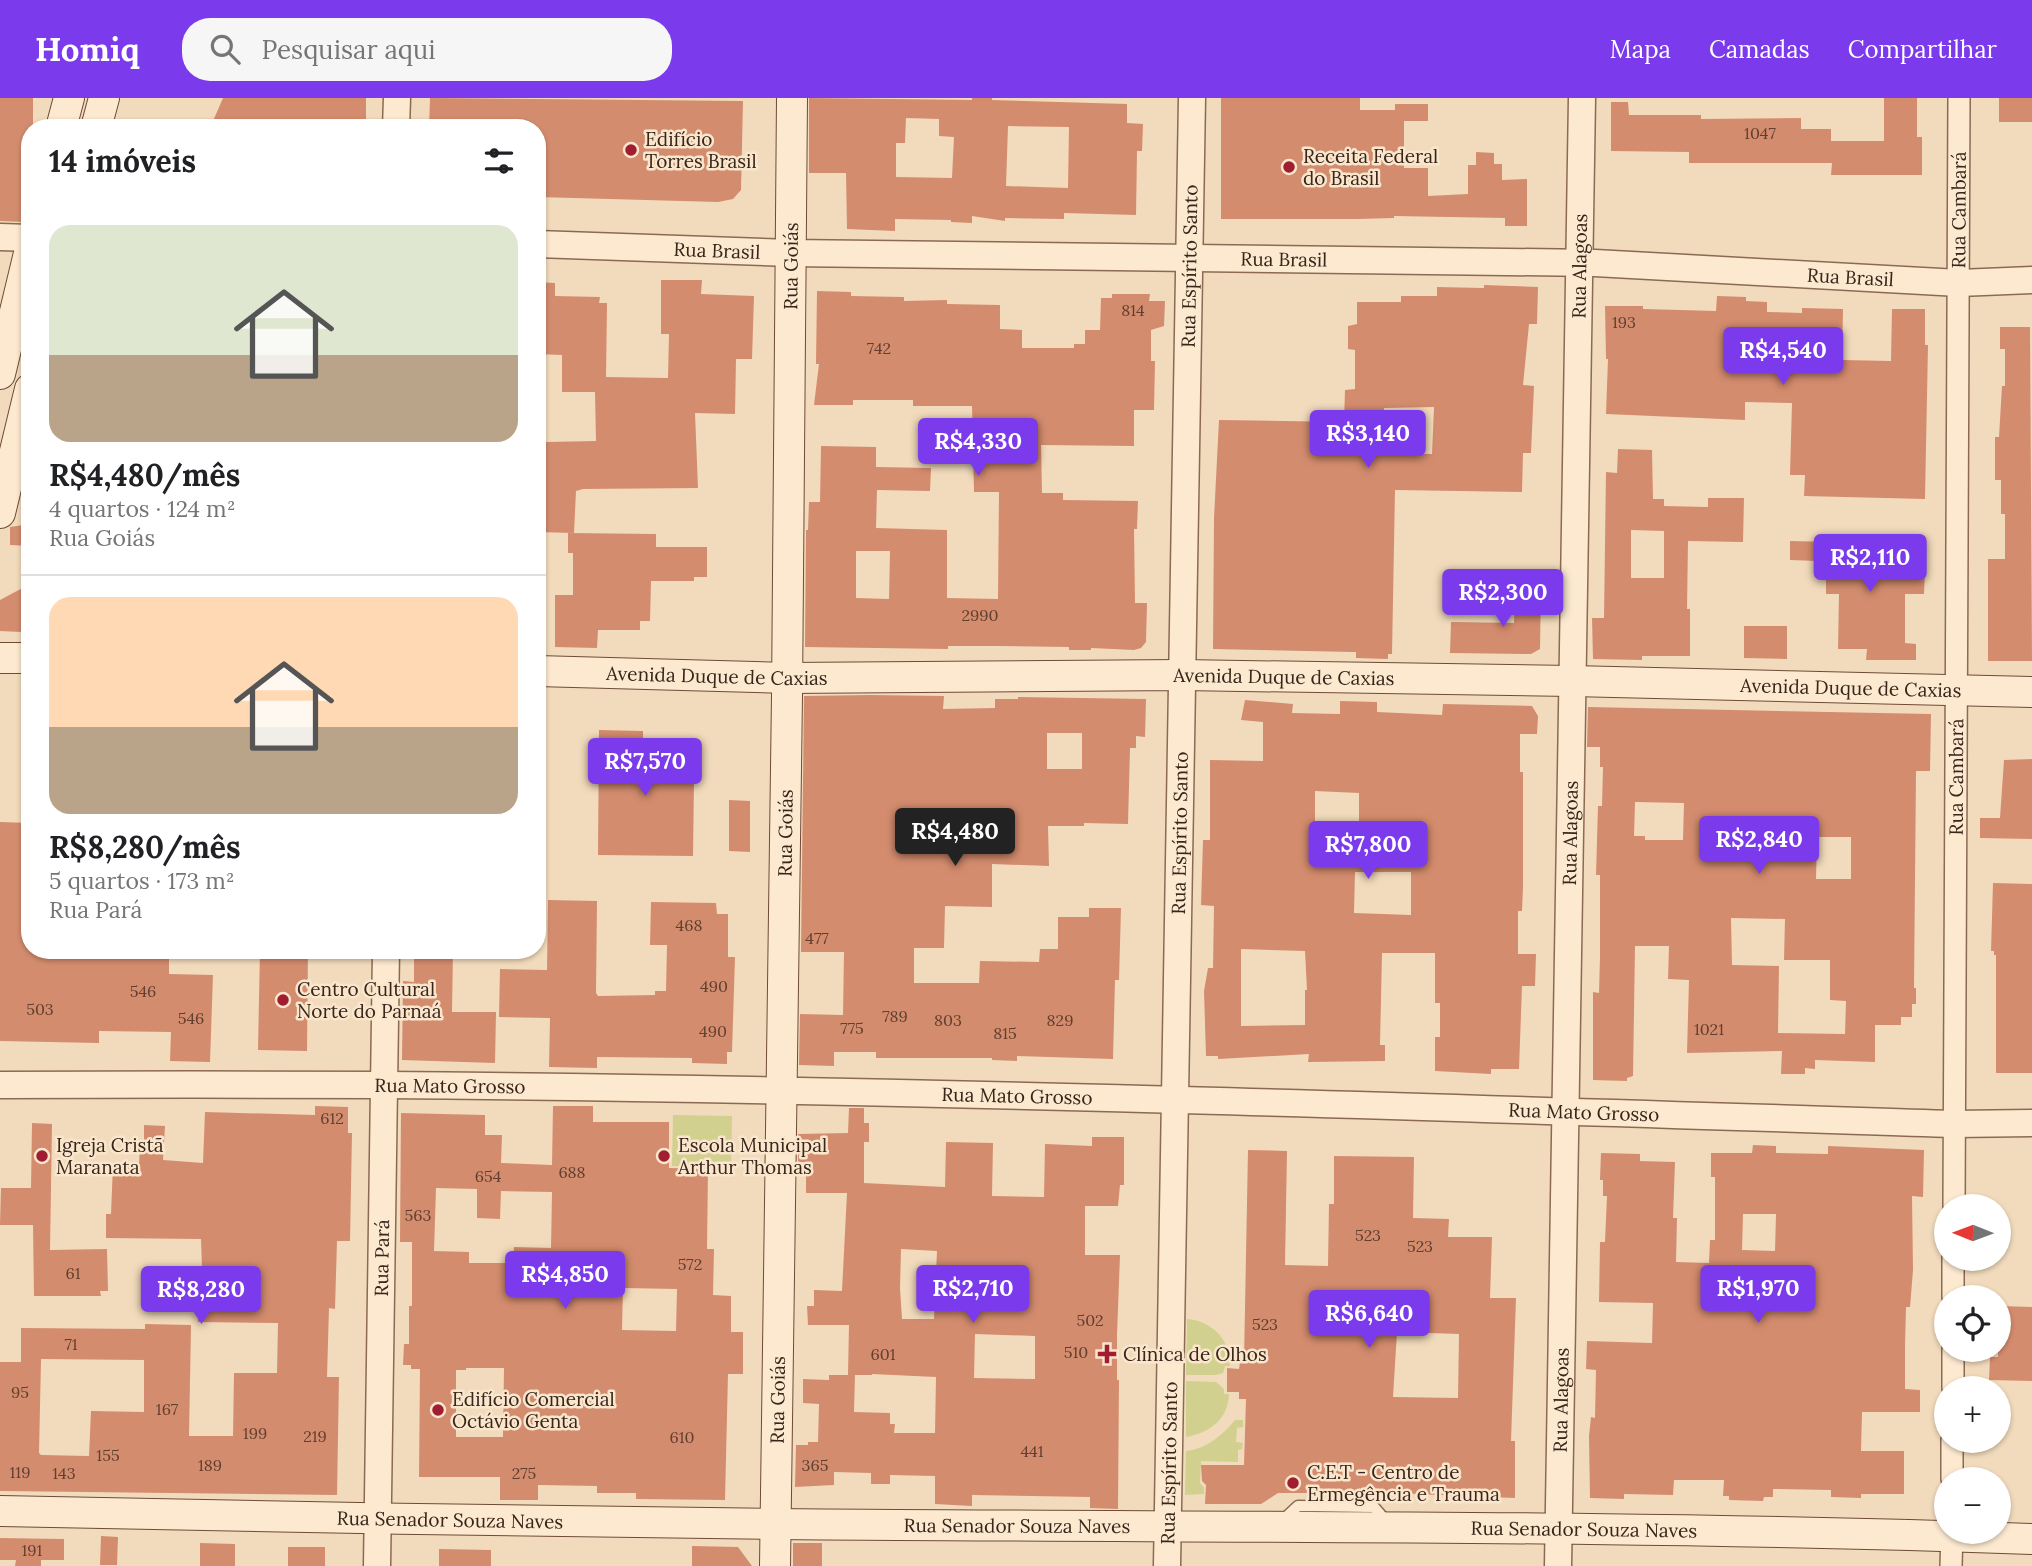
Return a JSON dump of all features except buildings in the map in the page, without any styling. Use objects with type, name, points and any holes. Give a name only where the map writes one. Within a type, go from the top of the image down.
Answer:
[{"type":"main road","points":[[63,119],[69,98]]},
{"type":"main road","points":[[98,119],[104,98]]},
{"type":"main road","name":"Rua Goiás","points":[[775,1566],[792,98]]},
{"type":"main road","points":[[0,374],[21,286]]},
{"type":"main road","points":[[0,513],[18,404]]},
{"type":"main road","points":[[0,658],[21,658]]},
{"type":"main road","name":"Avenida Duque de Caxias","points":[[546,671],[787,678],[1182,675],[2032,692]]},
{"type":"main road","name":"Rua Senador Souza Naves","points":[[0,1511],[775,1524],[1934,1534]]},
{"type":"main road","name":"Rua Senador Souza Naves","points":[[2011,1538],[2032,1539]]},
{"type":"street","points":[[396,119],[397,98]]},
{"type":"street","name":"Rua Espírito Santo","points":[[1167,1566],[1192,98]]},
{"type":"street","name":"Rua Alagoas","points":[[1558,1566],[1582,98]]},
{"type":"street","name":"Rua Cambará","points":[[1954,1194],[1959,98]]},
{"type":"street","points":[[0,237],[21,238]]},
{"type":"street","name":"Rua Brasil","points":[[546,244],[790,253],[1579,263],[1959,283],[2032,281]]},
{"type":"street","name":"Rua Pará","points":[[377,1566],[386,959]]},
{"type":"street","name":"Rua Mato Grosso","points":[[0,1085],[385,1085],[781,1092],[1175,1100],[1954,1124],[2032,1123]]},
{"type":"street","points":[[1951,1566],[1952,1544]]},
{"type":"shaded area","points":[[673,1115],[732,1116],[731,1167],[672,1166]]},
{"type":"shaded area","points":[[1187,1319],[1212,1328],[1223,1340],[1230,1366],[1225,1366],[1223,1373],[1186,1375]]},
{"type":"shaded area","points":[[1186,1381],[1216,1382],[1224,1389],[1224,1394],[1229,1394],[1225,1411],[1216,1424],[1186,1437]]},
{"type":"shaded area","points":[[1235,1420],[1243,1420],[1243,1427],[1237,1428],[1236,1442],[1243,1443],[1242,1449],[1238,1450],[1238,1462],[1201,1461],[1200,1483],[1204,1487],[1204,1494],[1185,1495],[1186,1451],[1214,1440]]},
{"type":"place","name":"Edifício Torres Brasil","points":[[631,150]]},
{"type":"place","name":"Receita Federal do Brasil","points":[[1289,167]]},
{"type":"place","name":"Centro Cultural Norte do Parnaá","points":[[283,1000]]},
{"type":"place","name":"Igreja Cristã Maranata","points":[[42,1156]]},
{"type":"place","name":"Escola Municipal Arthur Thomas","points":[[664,1156]]},
{"type":"place","name":"Clínica de Olhos","points":[[1107,1354]]},
{"type":"place","name":"Edifício Comercial Octávio Genta","points":[[438,1410]]},
{"type":"place","name":"C.E.T - Centro de Ermegência e Trauma","points":[[1293,1483]]}]
